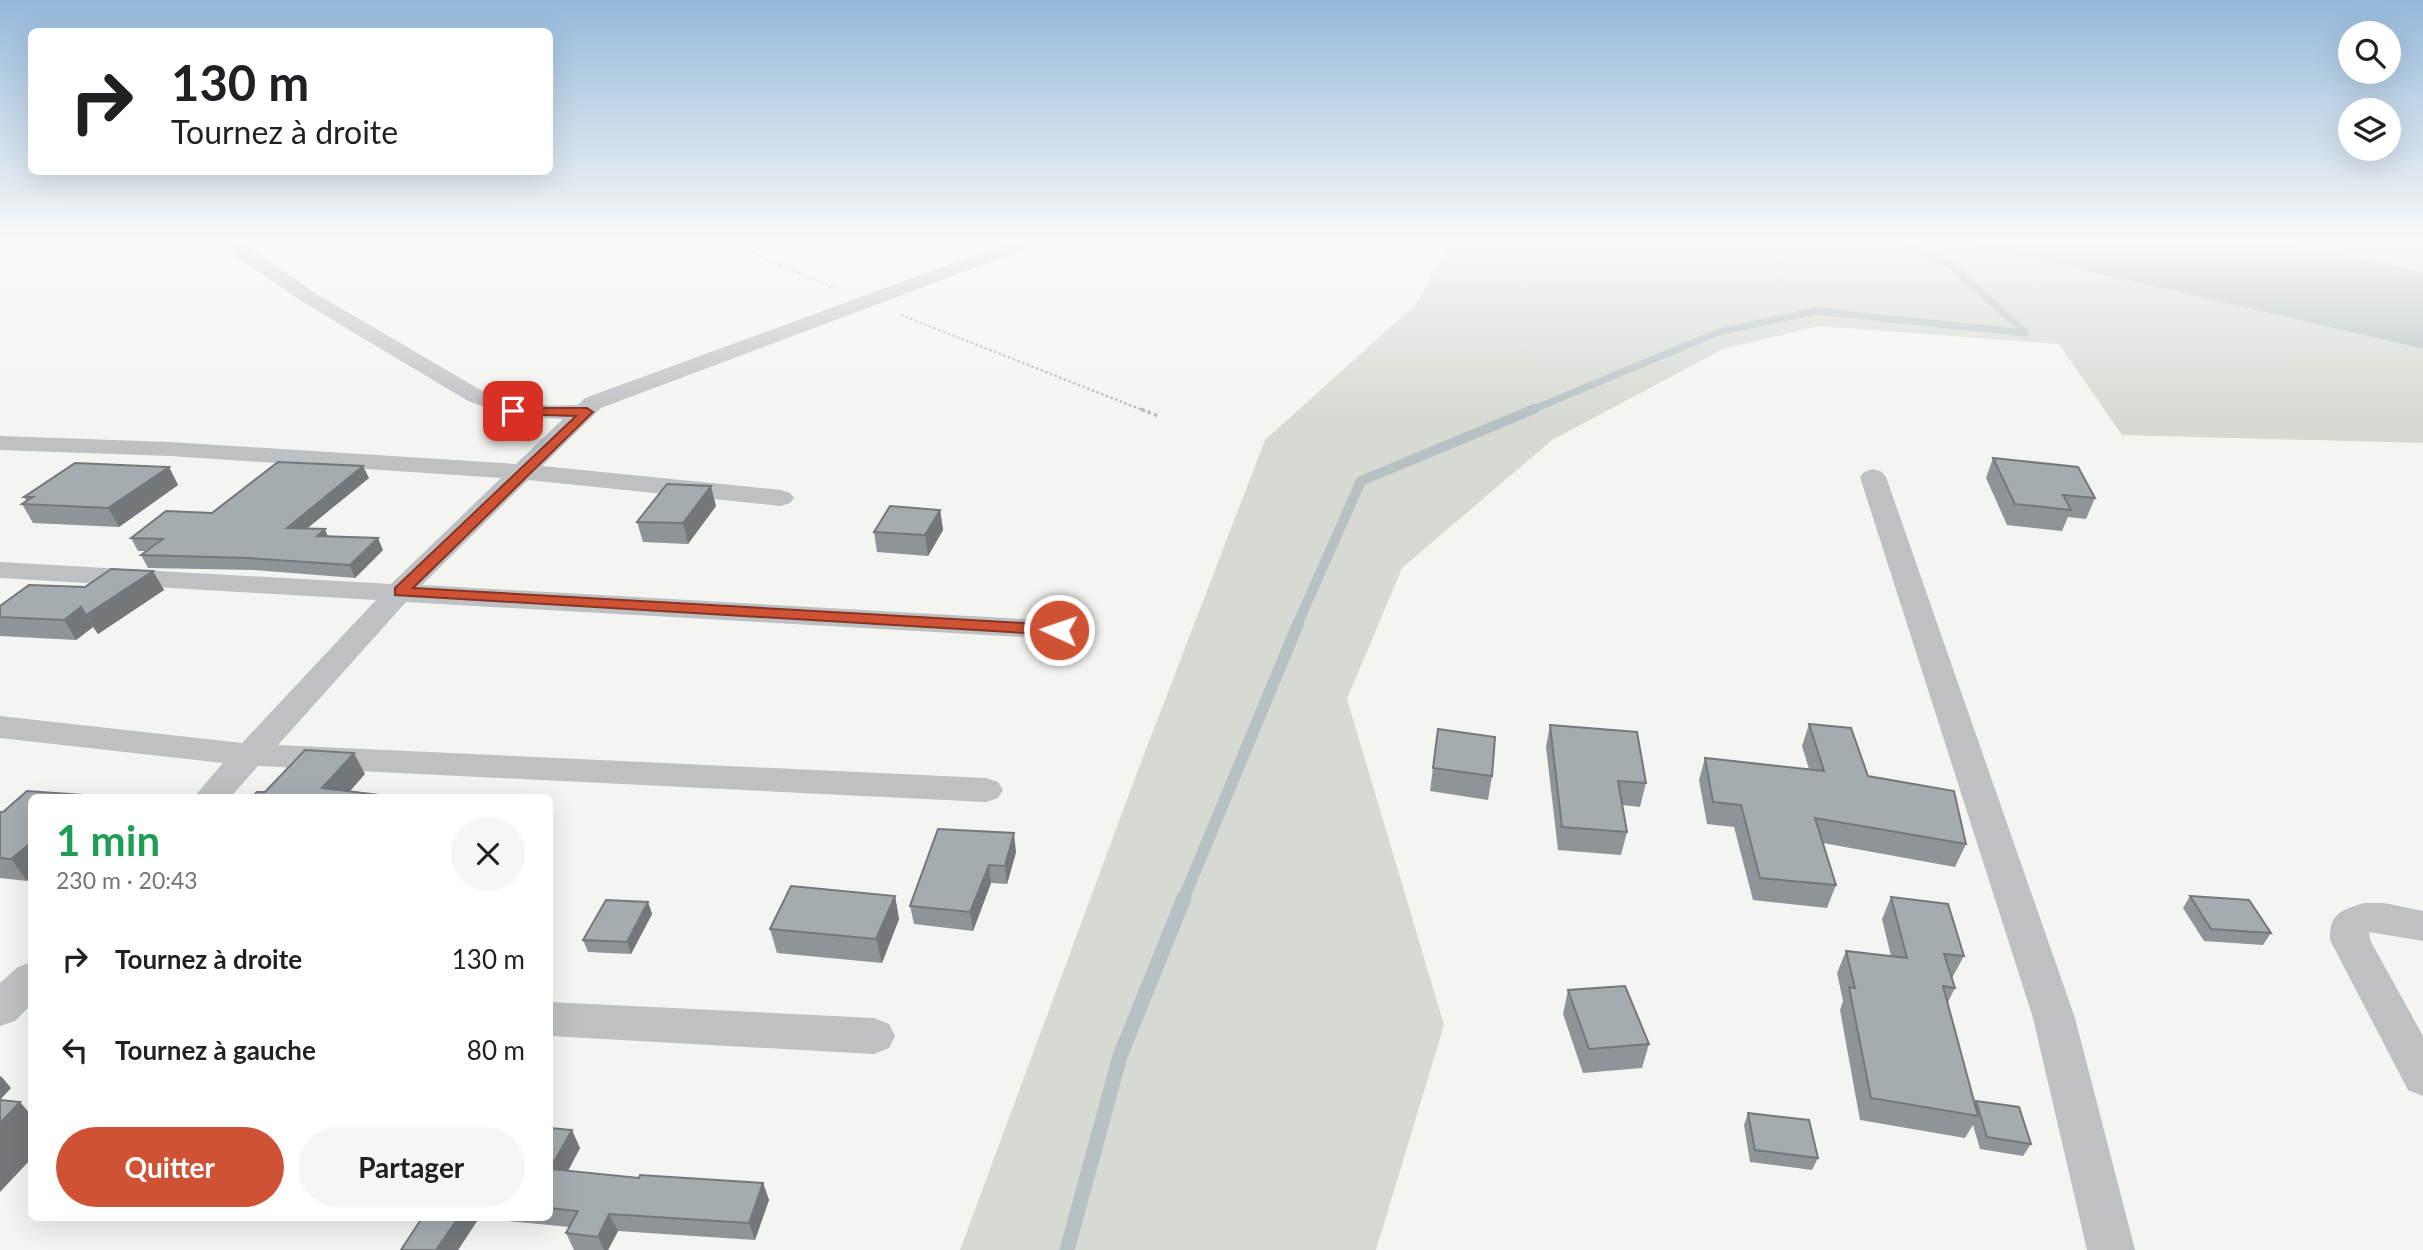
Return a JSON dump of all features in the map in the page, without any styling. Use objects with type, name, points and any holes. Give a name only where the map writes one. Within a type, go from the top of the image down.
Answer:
[{"type":"street","points":[[318,301],[495,405],[541,413],[587,412]]},
{"type":"street","points":[[214,794],[253,755],[400,592],[587,412],[593,403],[869,302]]},
{"type":"street","points":[[0,443],[170,449],[524,471],[781,498]]},
{"type":"street","points":[[1873,477],[2054,1018],[2111,1250]]},
{"type":"street","points":[[0,570],[1059,630]]},
{"type":"street","points":[[0,727],[253,755],[986,790]]},
{"type":"street","points":[[2423,926],[2376,918],[2357,919],[2349,925],[2350,940],[2423,1077]]},
{"type":"street","points":[[553,1018],[874,1035]]},
{"type":"path","points":[[869,302],[1158,416]]},
{"type":"shaded area","points":[[1417,301],[2218,301],[2423,349],[2423,443],[2122,435],[2059,344],[1818,326],[1723,349],[1552,440],[1402,568],[1347,699],[1444,1025],[1376,1250],[960,1250],[1135,778],[1265,440]]},
{"type":"shaded area","points":[[2218,301],[2423,301],[2423,349]]},
{"type":"building","points":[[1993,458],[2078,467],[2095,498],[2063,495],[2071,510],[2015,504]]},
{"type":"building","points":[[278,462],[363,466],[287,528],[325,529],[317,536],[378,538],[350,565],[248,558],[141,555],[163,539],[131,538],[166,511],[212,513]]},
{"type":"building","points":[[75,463],[169,467],[108,508],[22,504],[33,497],[24,497]]},
{"type":"building","points":[[667,484],[711,486],[683,523],[637,522]]},
{"type":"building","points":[[890,506],[940,510],[925,535],[874,532]]},
{"type":"building","points":[[111,569],[153,571],[86,615],[81,607],[64,620],[0,617],[0,606],[29,585],[85,587]]},
{"type":"building","points":[[1809,724],[1851,728],[1868,776],[1954,791],[1966,844],[1815,818],[1836,885],[1760,878],[1741,805],[1713,802],[1705,758],[1824,771]]},
{"type":"building","points":[[1550,725],[1637,732],[1646,783],[1618,781],[1627,832],[1562,827]]},
{"type":"building","points":[[1438,729],[1495,737],[1492,776],[1433,768]]},
{"type":"building","points":[[305,750],[354,753],[322,788],[371,794],[255,794],[265,792]]},
{"type":"building","points":[[27,791],[70,794],[28,794],[28,845],[11,859],[0,858],[0,812]]},
{"type":"building","points":[[938,829],[1014,833],[1005,866],[989,865],[970,912],[910,906]]},
{"type":"building","points":[[791,886],[895,896],[876,939],[770,929]]},
{"type":"building","points":[[2190,896],[2249,900],[2271,933],[2211,929]]},
{"type":"building","points":[[1891,897],[1948,904],[1964,956],[1944,954],[1955,988],[1943,986],[1978,1116],[1871,1098],[1849,987],[1855,988],[1846,951],[1907,958]]},
{"type":"building","points":[[606,900],[648,902],[627,942],[583,940]]},
{"type":"building","points":[[1625,986],[1649,1044],[1589,1049],[1568,990]]},
{"type":"building","points":[[0,1100],[20,1102],[0,1123]]},
{"type":"building","points":[[1976,1101],[2019,1107],[2031,1144],[1987,1137]]},
{"type":"building","points":[[1748,1113],[1809,1120],[1818,1158],[1755,1150]]},
{"type":"building","points":[[553,1128],[572,1130],[553,1164]]},
{"type":"building","points":[[553,1169],[639,1178],[640,1175],[763,1183],[749,1223],[609,1214],[598,1237],[566,1233],[578,1211],[553,1208]]},
{"type":"building","points":[[420,1221],[456,1221],[436,1250],[401,1250]]},
{"type":"waterway","points":[[1529,411],[1719,332],[1815,311],[2026,333],[1991,301]]},
{"type":"waterway","points":[[1297,625],[1361,481],[1534,409]]},
{"type":"waterway","points":[[1183,900],[1298,624]]},
{"type":"waterway","points":[[1067,1250],[1120,1056],[1184,898]]},
{"type":"route","points":[[513,411],[587,412],[400,592],[1059,630]]}]
